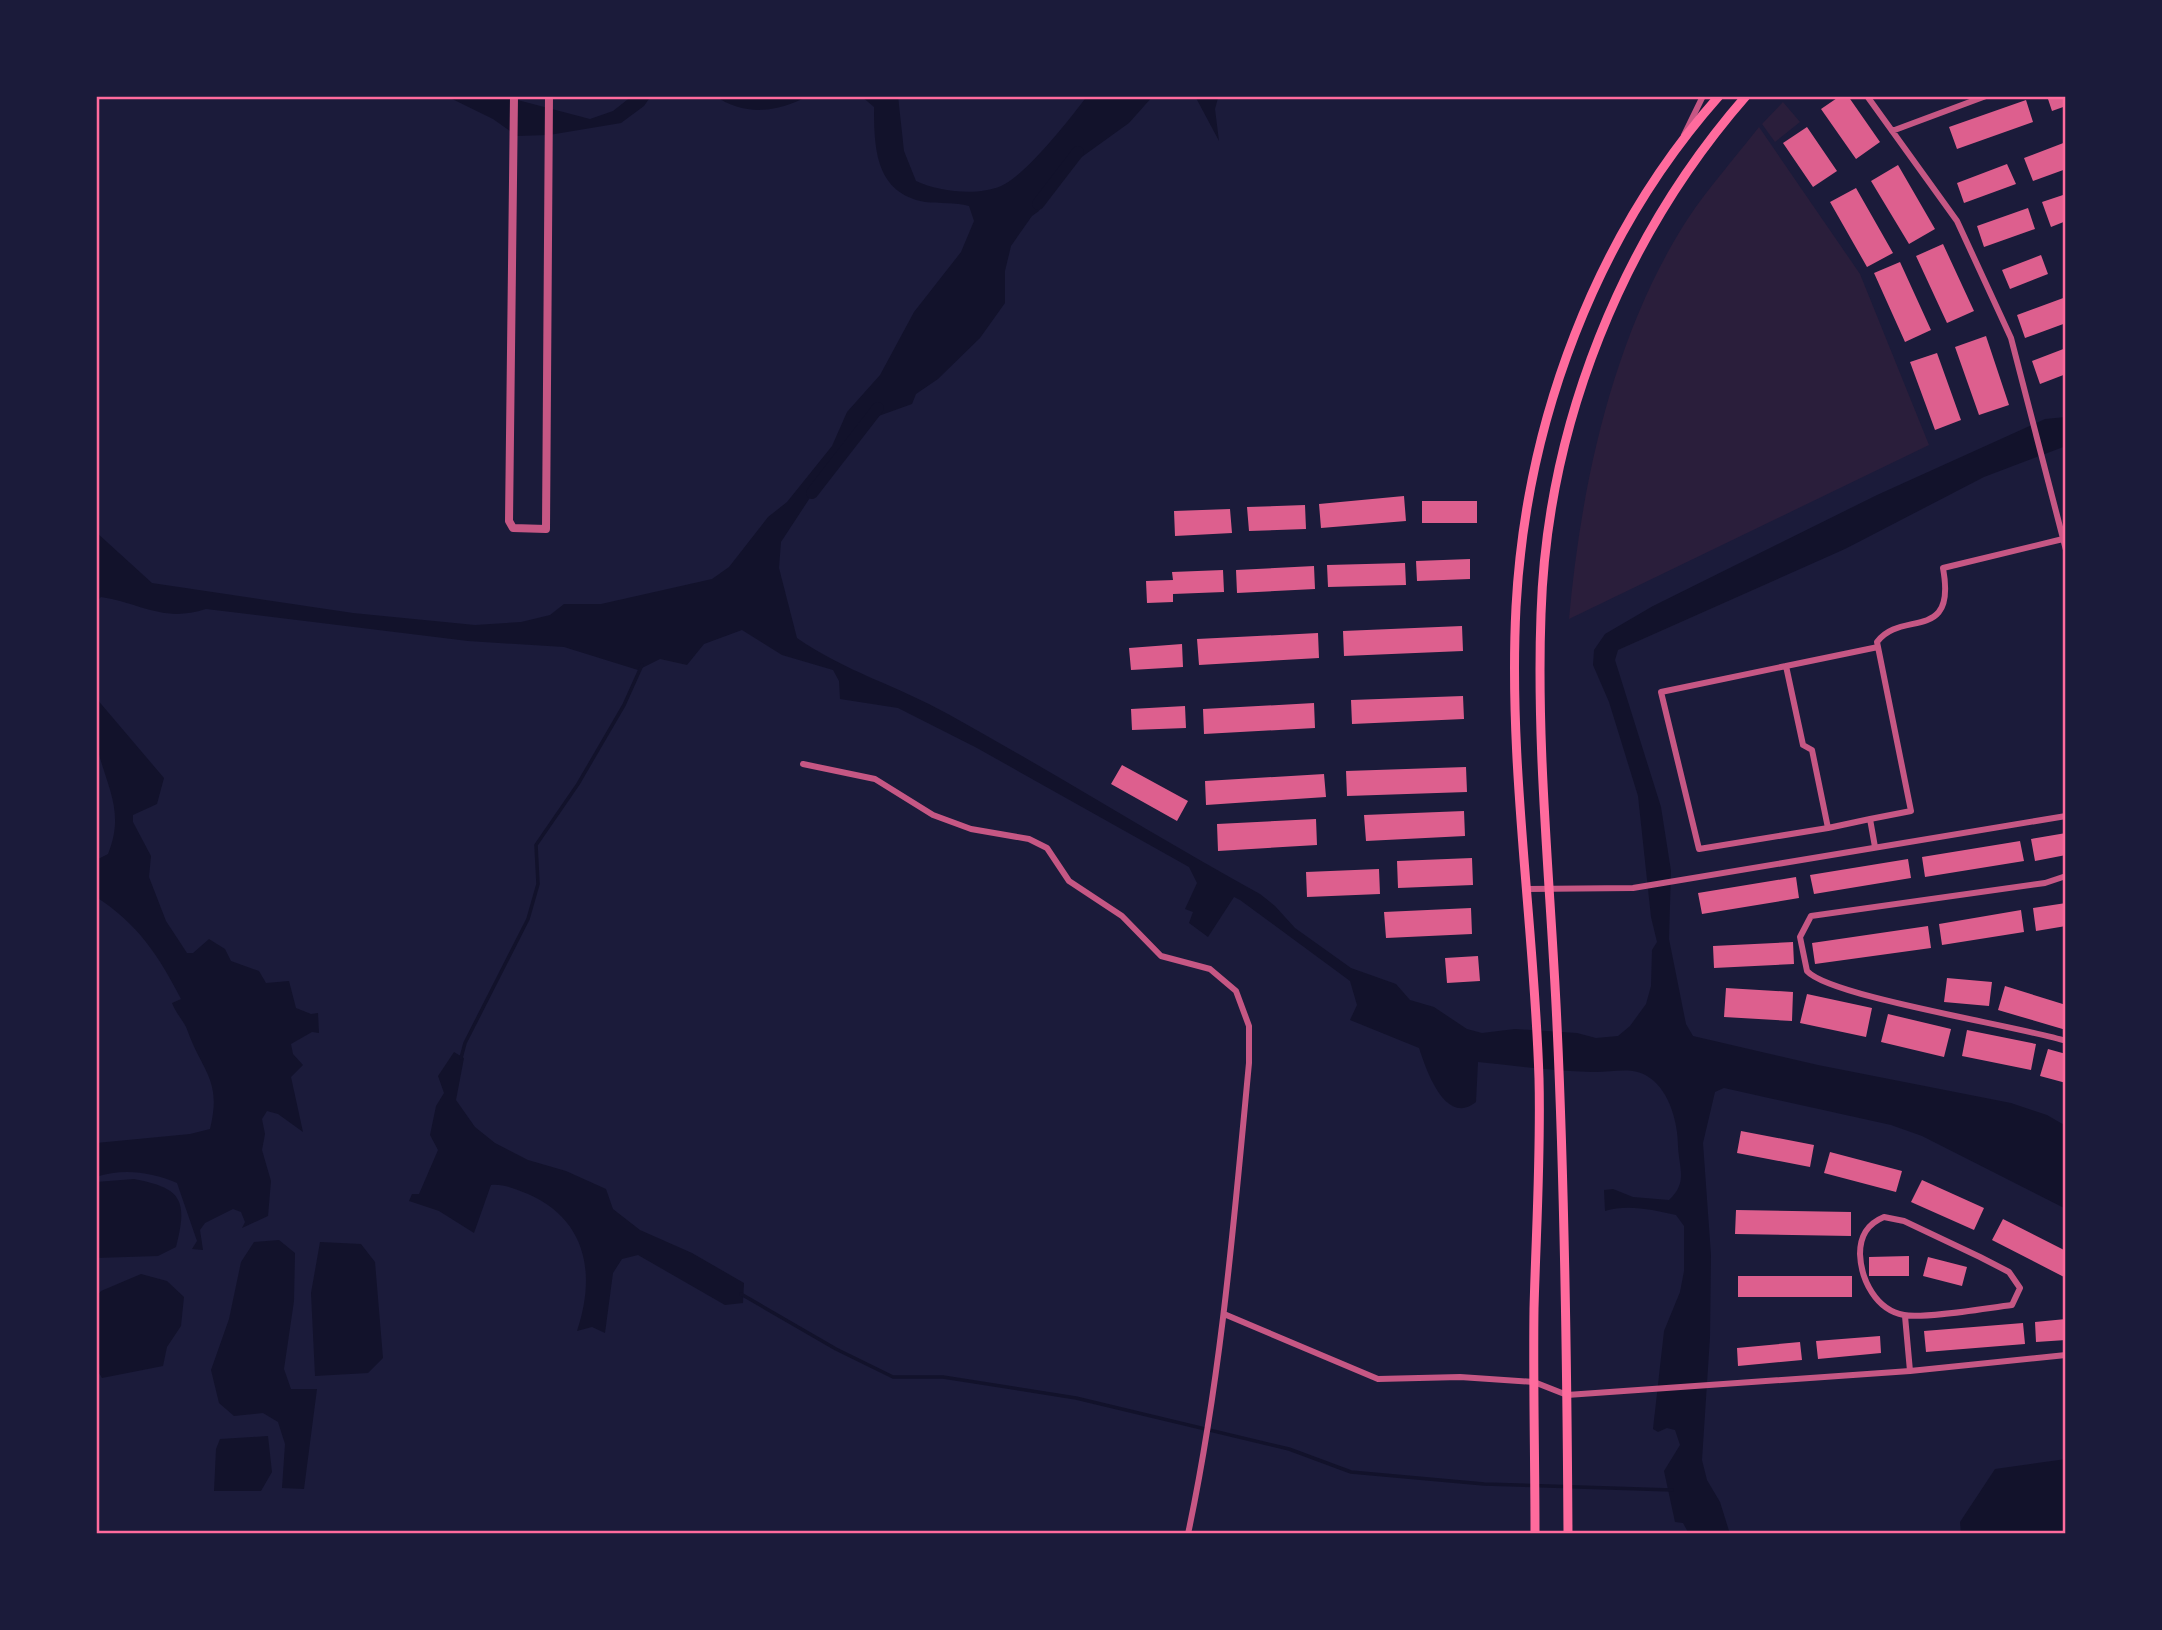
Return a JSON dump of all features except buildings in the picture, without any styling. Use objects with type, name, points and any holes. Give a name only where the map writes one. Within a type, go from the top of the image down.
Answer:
[{"type":"main road","points":[[1535,1534],[1534,1382],[1539,1075],[1519,776],[1516,609],[1520,554],[1535,460],[1550,405],[1607,260],[1681,141],[1719,96]]},
{"type":"main road","points":[[1568,1534],[1564,1164],[1541,684],[1541,612],[1545,557],[1560,463],[1575,409],[1631,263],[1686,173],[1746,96]]},
{"type":"street","points":[[514,96],[509,521],[513,528],[541,529],[546,528],[549,96]]},
{"type":"street","points":[[1681,141],[1703,96]]},
{"type":"street","points":[[1867,96],[1957,221],[2011,338],[2045,470],[2063,527],[2066,550]]},
{"type":"street","points":[[1892,131],[1986,96]]},
{"type":"street","points":[[1878,647],[1661,692],[1699,849],[1911,811],[1877,642],[1883,634],[1935,617],[1945,595],[1943,568],[2063,539]]},
{"type":"street","points":[[1786,666],[1803,745],[1812,750],[1828,828]]},
{"type":"street","points":[[803,764],[875,779],[933,815],[971,829],[1029,839],[1046,848],[1069,881],[1122,916],[1161,956],[1210,969],[1236,991],[1249,1026],[1249,1063],[1211,1422],[1188,1534]]},
{"type":"street","points":[[1527,889],[1633,888],[2066,816]]},
{"type":"street","points":[[1870,819],[1875,847]]},
{"type":"street","points":[[2066,876],[2045,883],[1811,916],[1800,937],[1807,971],[1826,984],[1886,1000],[2028,1029],[2066,1041]]},
{"type":"street","points":[[1884,1217],[1904,1221],[1990,1262],[2009,1272],[2020,1288],[2012,1305],[1905,1316],[1887,1309],[1870,1290],[1861,1269],[1860,1241],[1871,1223],[1884,1217]]},
{"type":"street","points":[[1224,1314],[1378,1378],[1460,1377],[1534,1382],[1567,1395],[1910,1371],[2066,1355]]},
{"type":"street","points":[[1905,1316],[1910,1371]]},
{"type":"shaded area","points":[[446,96],[502,96],[590,119],[613,111],[632,96],[651,96],[644,106],[621,123],[549,135],[517,136],[493,119]]},
{"type":"shaded area","points":[[715,96],[808,96],[784,106],[761,110],[737,107]]},
{"type":"shaded area","points":[[861,96],[898,96],[904,151],[916,181],[947,190],[970,192],[1001,186],[1022,171],[1047,146],[1087,96],[1153,96],[1129,123],[1079,159],[1062,166],[1050,182],[1039,211],[1032,216],[1011,246],[1005,271],[1005,303],[980,338],[938,379],[916,394],[912,404],[859,423],[781,542],[779,568],[797,638],[833,660],[929,704],[1026,758],[1260,894],[1295,928],[1351,968],[1396,984],[1410,1000],[1434,1007],[1467,1029],[1482,1033],[1515,1029],[1577,1033],[1596,1038],[1618,1036],[1630,1026],[1646,1004],[1651,986],[1652,950],[1657,942],[1651,917],[1638,796],[1609,702],[1593,665],[1594,650],[1605,634],[1653,606],[1877,495],[2045,419],[2066,417],[2066,446],[1984,477],[1845,549],[1618,650],[1615,660],[1661,807],[1671,871],[1669,939],[1686,1024],[1693,1036],[1818,1065],[2011,1103],[2047,1115],[2066,1126],[2066,1209],[1922,1136],[1891,1125],[1724,1088],[1715,1092],[1703,1143],[1711,1255],[1710,1337],[1702,1460],[1707,1480],[1720,1502],[1730,1534],[1689,1534],[1683,1523],[1675,1522],[1664,1471],[1680,1445],[1675,1430],[1667,1428],[1658,1432],[1653,1429],[1664,1331],[1680,1292],[1684,1271],[1684,1226],[1676,1215],[1658,1211],[1632,1208],[1605,1211],[1604,1190],[1613,1189],[1633,1197],[1669,1200],[1679,1187],[1681,1168],[1672,1109],[1663,1091],[1643,1074],[1478,1062],[1476,1102],[1465,1108],[1455,1107],[1438,1092],[1419,1048],[1350,1020],[1357,1005],[1350,981],[1240,900],[1234,897],[1208,937],[1189,923],[1193,912],[1185,909],[1197,883],[1189,867],[977,748],[898,708],[840,699],[839,681],[833,670],[782,655],[742,630],[704,644],[687,665],[660,659],[638,670],[564,647],[468,641],[206,609],[191,613],[164,613],[101,597],[96,602],[96,532],[152,583],[353,613],[475,625],[521,622],[550,615],[564,604],[601,604],[712,579],[729,567],[768,517],[787,502],[832,446],[847,412],[880,375],[914,312],[961,252],[974,221],[969,206],[925,202],[896,189],[887,179],[877,154],[874,107]]},
{"type":"shaded area","points":[[1195,96],[1218,98],[1215,109],[1219,141]]},
{"type":"shaded area","points":[[1783,102],[1800,122],[1775,142],[1762,124]]},
{"type":"shaded area","points":[[1759,127],[1860,274],[1929,445],[1569,619],[1574,568],[1592,464],[1620,361],[1661,265],[1687,220]]},
{"type":"shaded area","points":[[96,698],[164,778],[157,804],[133,815],[133,822],[151,856],[149,877],[166,921],[187,953],[193,953],[209,939],[225,949],[231,961],[259,971],[266,983],[289,981],[296,1008],[311,1014],[318,1013],[319,1033],[312,1032],[291,1044],[293,1054],[303,1065],[291,1077],[303,1132],[278,1114],[267,1111],[262,1119],[265,1134],[262,1150],[271,1181],[268,1216],[242,1228],[245,1222],[241,1212],[233,1209],[205,1223],[200,1230],[203,1250],[192,1249],[197,1241],[177,1183],[137,1172],[96,1177],[96,1143],[190,1134],[210,1129],[214,1099],[209,1078],[187,1028],[172,1003],[181,999],[164,969],[136,930],[96,897],[96,860],[108,854],[115,824],[112,798],[96,742]]},
{"type":"shaded area","points":[[454,1052],[464,1058],[456,1100],[475,1127],[495,1143],[528,1160],[566,1171],[606,1189],[613,1209],[640,1230],[692,1253],[744,1283],[743,1303],[725,1305],[638,1255],[622,1259],[613,1273],[605,1333],[592,1327],[577,1331],[586,1289],[582,1251],[563,1218],[548,1205],[514,1189],[491,1185],[474,1233],[439,1211],[409,1201],[412,1194],[419,1194],[438,1150],[430,1135],[436,1106],[444,1093],[438,1076]]},
{"type":"shaded area","points":[[134,1179],[162,1187],[178,1199],[181,1218],[176,1247],[158,1256],[96,1258],[96,1182]]},
{"type":"shaded area","points":[[279,1240],[295,1253],[294,1301],[284,1369],[291,1389],[317,1389],[304,1489],[282,1488],[285,1444],[278,1422],[263,1413],[234,1416],[219,1403],[211,1370],[229,1319],[241,1262],[254,1242]]},
{"type":"shaded area","points":[[320,1242],[361,1244],[375,1262],[383,1358],[368,1373],[315,1376],[311,1293]]},
{"type":"shaded area","points":[[141,1274],[167,1281],[184,1297],[181,1326],[167,1347],[163,1366],[102,1378],[96,1368],[96,1297],[101,1291]]},
{"type":"shaded area","points":[[268,1436],[272,1472],[261,1491],[214,1491],[216,1449],[220,1439]]},
{"type":"shaded area","points":[[2066,1459],[2066,1534],[1961,1534],[1960,1522],[1995,1469]]},
{"type":"waterway","points":[[1038,204],[1078,152]]},
{"type":"waterway","points":[[812,493],[878,408]]},
{"type":"waterway","points":[[461,1058],[465,1043],[528,919],[538,884],[536,845],[578,784],[624,705],[642,665]]},
{"type":"waterway","points":[[741,1294],[836,1349],[893,1377],[943,1377],[1076,1398],[1289,1449],[1351,1472],[1484,1484],[1672,1490]]}]
